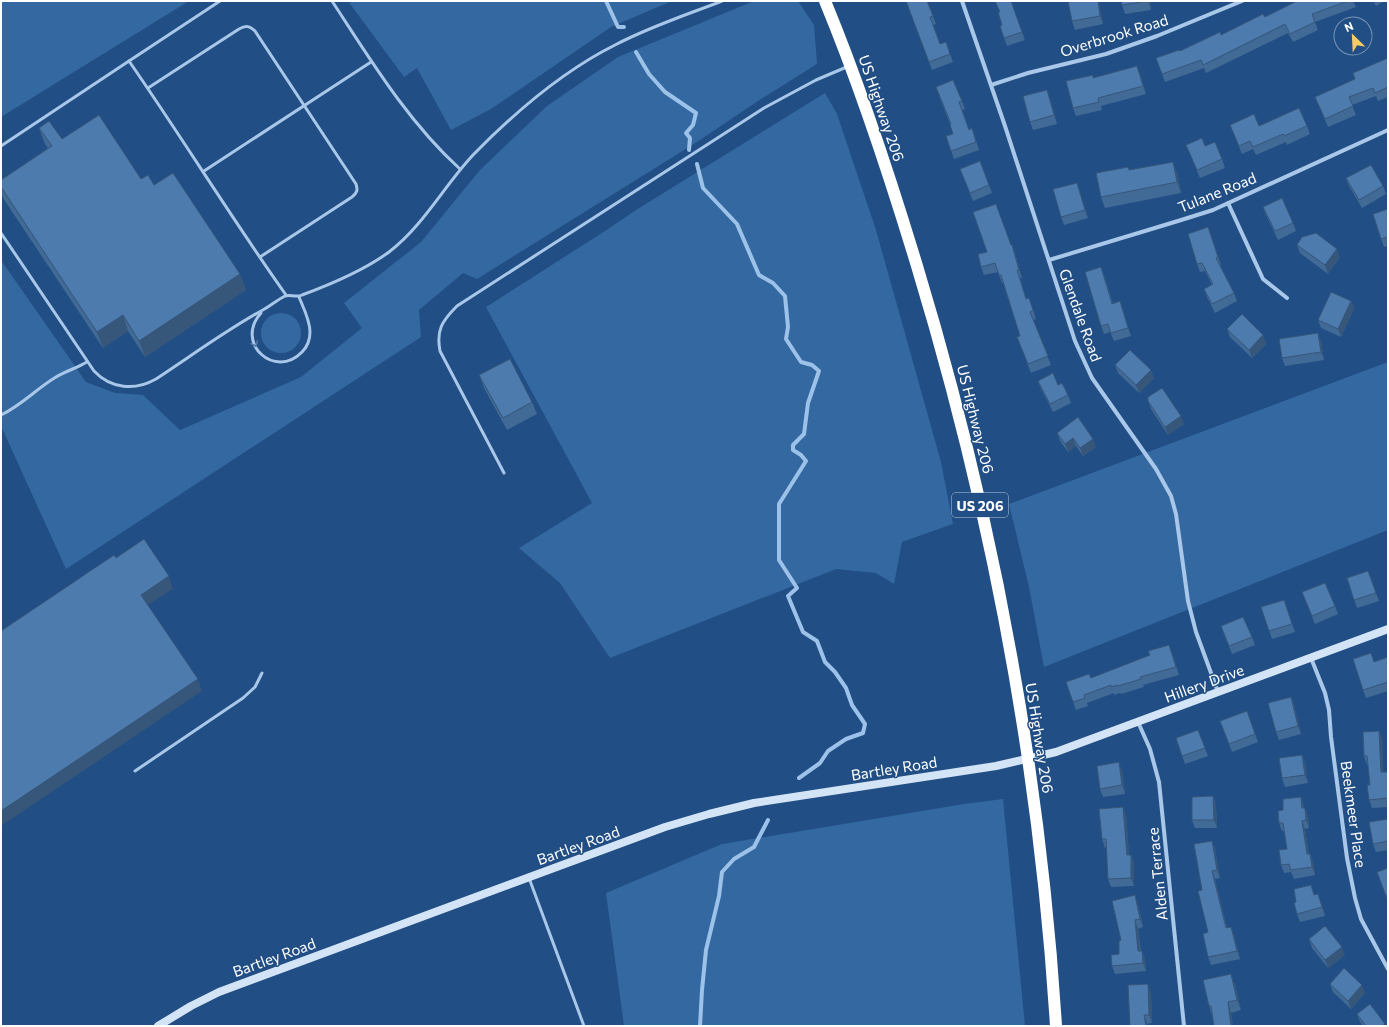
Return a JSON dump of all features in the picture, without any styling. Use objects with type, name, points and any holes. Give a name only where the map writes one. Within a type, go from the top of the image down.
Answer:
[{"type":"highway","name":"US Highway 206","points":[[825,1],[884,161],[907,232],[961,421],[1004,617],[1028,760],[1048,917],[1056,1026]]},
{"type":"street","name":"Glendale Road","points":[[962,1],[1075,341],[1092,378],[1156,469],[1170,496],[1176,514],[1188,601],[1196,632],[1218,693]]},
{"type":"street","name":"Overbrook Road","points":[[990,85],[1028,73],[1106,54],[1157,36],[1242,1]]},
{"type":"street","name":"Tulane Road","points":[[1049,260],[1212,210],[1388,130]]},
{"type":"street","points":[[1228,203],[1263,279],[1287,298]]},
{"type":"street","name":"Hillery Drive","points":[[1028,760],[1056,752],[1388,629]]},
{"type":"street","name":"Beekmeer Place","points":[[1311,658],[1325,693],[1329,710],[1331,737],[1347,858],[1355,898],[1361,919],[1388,969]]},
{"type":"street","name":"Alden Terrace","points":[[1138,722],[1150,749],[1159,782],[1184,1026]]},
{"type":"street","name":"Bartley Road","points":[[158,1026],[191,1006],[219,992],[665,827],[754,803],[1028,760]]},
{"type":"lane","points":[[1,146],[220,1]]},
{"type":"lane","points":[[332,1],[371,62],[405,108],[442,153],[460,169]]},
{"type":"lane","points":[[1,233],[86,362],[98,376],[113,385],[133,387],[146,384],[286,295],[299,297],[365,267],[389,251],[410,232],[460,169],[507,122],[544,90],[586,62],[615,45],[639,34],[722,1]]},
{"type":"lane","points":[[148,88],[239,29],[245,26],[251,27],[255,31],[356,184],[357,190],[352,197],[260,257]]},
{"type":"lane","points":[[130,61],[286,295]]},
{"type":"lane","points":[[204,171],[371,62]]},
{"type":"lane","points":[[504,473],[440,352],[438,338],[446,316],[457,306],[764,108],[816,80],[850,66]]},
{"type":"lane","points":[[264,310],[256,318],[252,326],[252,338],[256,349],[265,357],[274,361],[291,359],[298,356],[304,350],[310,331],[299,297]]},
{"type":"lane","points":[[1,415],[19,405],[56,377],[77,368],[86,362]]},
{"type":"lane","points":[[135,771],[243,698],[254,687],[262,673]]},
{"type":"lane","points":[[529,878],[584,1026]]},
{"type":"shaded area","points":[[1,1],[189,1],[1,117]]},
{"type":"shaded area","points":[[348,1],[672,1],[611,27],[491,109],[451,130],[417,68],[404,77]]},
{"type":"shaded area","points":[[754,1],[798,1],[814,25],[817,64],[697,142],[477,279],[463,273],[419,310],[421,337],[66,569],[1,426],[1,260],[86,382],[115,393],[143,395],[180,430],[301,377],[362,328],[344,303],[421,242],[480,170],[547,106],[618,57]]},
{"type":"shaded area","points":[[825,93],[837,114],[876,230],[941,462],[953,524],[902,542],[894,584],[876,573],[836,569],[610,658],[560,583],[519,548],[592,503],[486,307],[636,210]]},
{"type":"shaded area","points":[[285,313],[292,316],[298,322],[301,333],[300,341],[292,350],[285,353],[277,353],[270,350],[262,341],[261,329],[264,322],[273,314]]},
{"type":"shaded area","points":[[1388,362],[1388,530],[1044,667],[1029,587],[1009,504]]},
{"type":"shaded area","points":[[1003,799],[1025,1026],[624,1026],[606,893],[722,844],[964,804]]},
{"type":"building","points":[[906,1],[927,1],[933,16],[930,17],[940,44],[946,42],[950,54],[929,62]]},
{"type":"building","points":[[995,1],[1011,1],[1022,32],[1004,38],[1000,26],[1002,25],[998,12],[1000,12]]},
{"type":"building","points":[[1068,1],[1098,1],[1100,16],[1072,21]]},
{"type":"building","points":[[1121,1],[1148,1],[1122,5]]},
{"type":"building","points":[[1297,1],[1348,1],[1312,14],[1315,22],[1290,34],[1285,24],[1203,65],[1201,60],[1162,74],[1156,58],[1179,50],[1180,51],[1220,32],[1221,35],[1263,14],[1265,17]]},
{"type":"building","points":[[1388,58],[1388,87],[1375,93],[1373,88],[1349,97],[1353,106],[1325,119],[1315,97],[1355,79],[1353,73]]},
{"type":"building","points":[[1137,66],[1143,86],[1098,98],[1099,102],[1073,108],[1066,81],[1093,75],[1093,78]]},
{"type":"building","points":[[953,80],[962,101],[959,102],[969,130],[972,128],[976,142],[951,151],[946,136],[953,134],[951,124],[936,87]]},
{"type":"building","points":[[1047,90],[1054,115],[1030,122],[1023,96]]},
{"type":"building","points":[[1299,108],[1307,126],[1284,136],[1283,134],[1253,147],[1250,141],[1239,146],[1230,125],[1254,114],[1259,126]]},
{"type":"building","points":[[99,115],[141,179],[148,175],[154,185],[173,173],[240,274],[139,341],[123,315],[97,332],[1,187],[1,180],[52,146],[39,128],[49,121],[62,139]]},
{"type":"building","points":[[1202,138],[1205,146],[1215,142],[1222,159],[1197,170],[1186,145]]},
{"type":"building","points":[[980,161],[989,185],[970,193],[960,169]]},
{"type":"building","points":[[1173,162],[1177,182],[1101,197],[1096,173],[1128,167],[1129,170]]},
{"type":"building","points":[[1371,165],[1383,186],[1359,200],[1346,178]]},
{"type":"building","points":[[1077,183],[1085,210],[1061,217],[1053,189]]},
{"type":"building","points":[[1282,198],[1293,223],[1275,231],[1263,207]]},
{"type":"building","points":[[996,204],[1012,245],[1019,270],[1017,270],[1026,299],[1029,298],[1033,310],[1030,312],[1048,356],[1028,364],[1017,337],[1020,336],[1001,275],[999,275],[995,263],[981,267],[978,254],[987,252],[973,212]]},
{"type":"building","points":[[1388,209],[1388,237],[1381,239],[1373,214]]},
{"type":"building","points":[[1208,227],[1218,257],[1216,258],[1234,293],[1212,304],[1204,289],[1213,284],[1202,263],[1197,264],[1188,234]]},
{"type":"building","points":[[1316,233],[1337,249],[1325,265],[1297,245],[1302,237]]},
{"type":"building","points":[[1101,267],[1112,304],[1120,301],[1128,328],[1111,333],[1108,324],[1101,326],[1085,272]]},
{"type":"building","points":[[1331,292],[1351,301],[1338,329],[1318,320]]},
{"type":"building","points":[[1242,314],[1263,335],[1249,350],[1227,329]]},
{"type":"building","points":[[1318,333],[1321,352],[1282,358],[1279,339]]},
{"type":"building","points":[[1130,350],[1151,370],[1136,385],[1115,365]]},
{"type":"building","points":[[510,359],[532,402],[503,418],[479,375]]},
{"type":"building","points":[[1053,373],[1058,385],[1062,383],[1068,395],[1050,404],[1038,381]]},
{"type":"building","points":[[1162,388],[1181,416],[1165,427],[1148,401],[1148,397]]},
{"type":"building","points":[[1078,417],[1093,439],[1080,448],[1073,438],[1065,444],[1057,433]]},
{"type":"building","points":[[144,539],[169,576],[141,595],[198,679],[1,811],[1,631],[114,555],[116,558]]},
{"type":"building","points":[[1368,571],[1376,593],[1354,600],[1347,578]]},
{"type":"building","points":[[1325,583],[1335,606],[1312,616],[1302,592]]},
{"type":"building","points":[[1284,600],[1292,624],[1269,631],[1261,607]]},
{"type":"building","points":[[1243,617],[1252,637],[1229,646],[1221,626]]},
{"type":"building","points":[[1169,645],[1176,667],[1140,677],[1141,679],[1118,686],[1111,687],[1111,685],[1084,695],[1085,698],[1073,702],[1066,682],[1089,674],[1091,678],[1150,655],[1148,651]]},
{"type":"building","points":[[1371,653],[1374,662],[1388,657],[1388,682],[1363,690],[1353,659]]},
{"type":"building","points":[[1291,697],[1298,726],[1276,732],[1268,703]]},
{"type":"building","points":[[1247,711],[1255,734],[1229,744],[1220,721]]},
{"type":"building","points":[[1198,730],[1205,748],[1182,756],[1176,738]]},
{"type":"building","points":[[1379,731],[1381,772],[1388,772],[1388,798],[1369,800],[1367,785],[1370,785],[1367,756],[1364,756],[1363,732]]},
{"type":"building","points":[[1302,755],[1305,775],[1282,778],[1279,758]]},
{"type":"building","points":[[1119,762],[1122,785],[1100,789],[1097,766]]},
{"type":"building","points":[[1213,796],[1214,820],[1192,820],[1192,797]]},
{"type":"building","points":[[1301,797],[1302,808],[1305,808],[1306,820],[1302,821],[1307,854],[1310,854],[1312,867],[1291,870],[1289,864],[1281,865],[1279,850],[1287,849],[1283,823],[1279,823],[1278,811],[1283,810],[1283,799]]},
{"type":"building","points":[[1123,807],[1127,855],[1131,855],[1131,878],[1108,879],[1106,839],[1102,839],[1099,809]]},
{"type":"building","points":[[1388,819],[1388,841],[1373,844],[1369,822]]},
{"type":"building","points":[[1212,841],[1217,870],[1212,871],[1226,928],[1231,927],[1237,951],[1208,957],[1203,934],[1208,932],[1198,891],[1202,890],[1194,844]]},
{"type":"building","points":[[1388,868],[1388,895],[1386,896],[1377,872]]},
{"type":"building","points":[[1311,885],[1314,895],[1318,894],[1322,907],[1297,914],[1294,903],[1296,902],[1294,889]]},
{"type":"building","points":[[1135,895],[1140,919],[1135,920],[1138,951],[1142,951],[1143,963],[1112,966],[1111,955],[1119,954],[1119,941],[1121,940],[1112,901]]},
{"type":"building","points":[[1325,926],[1342,947],[1325,960],[1309,939]]},
{"type":"building","points":[[1344,968],[1362,985],[1348,1001],[1330,984]]},
{"type":"building","points":[[1231,974],[1237,1000],[1228,1002],[1231,1026],[1214,1026],[1211,1006],[1209,1006],[1203,980]]},
{"type":"building","points":[[1148,984],[1149,1015],[1144,1015],[1146,1026],[1130,1026],[1128,985]]},
{"type":"building","points":[[1370,1004],[1385,1024],[1382,1026],[1366,1026],[1357,1014]]},
{"type":"waterway","points":[[606,1],[618,27],[624,27]]},
{"type":"waterway","points":[[636,52],[649,74],[665,92],[696,113],[693,125],[686,133],[690,138],[689,150]]},
{"type":"waterway","points":[[697,164],[703,188],[737,224],[759,275],[773,283],[785,296],[788,327],[786,339],[801,362],[812,365],[819,371],[808,403],[804,434],[793,445],[793,450],[801,455],[806,461],[779,504],[779,560],[797,588],[788,596],[803,632],[817,641],[825,662],[835,672],[846,688],[852,705],[865,724],[863,733],[846,739],[828,751],[820,763],[799,778]]},
{"type":"waterway","points":[[700,1026],[706,950],[719,896],[722,872],[734,859],[754,847],[768,820]]}]
